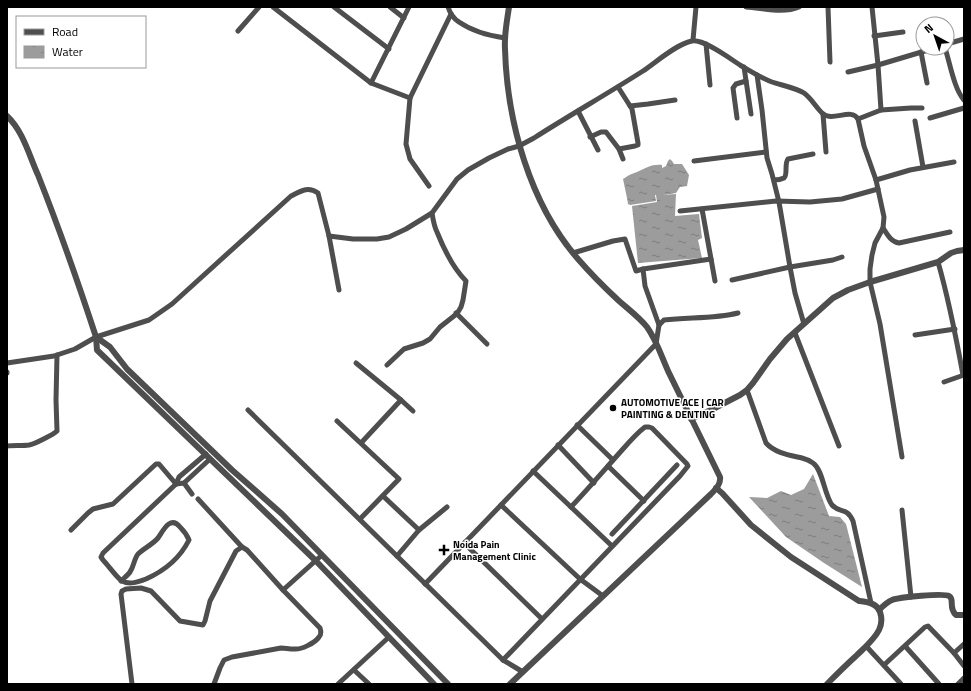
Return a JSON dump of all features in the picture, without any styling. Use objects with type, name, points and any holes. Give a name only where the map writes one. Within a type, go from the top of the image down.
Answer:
[{"type":"street","points":[[238,31],[259,7]]},
{"type":"street","points":[[273,7],[371,83],[410,98]]},
{"type":"street","points":[[334,7],[389,49]]},
{"type":"street","points":[[390,7],[404,18]]},
{"type":"street","points":[[371,83],[409,7]]},
{"type":"street","points":[[448,7],[451,14],[458,22],[469,28],[494,37],[505,38]]},
{"type":"street","points":[[509,7],[505,38],[509,91],[519,146],[544,208],[558,232],[573,253],[598,281],[647,328],[720,477],[720,482],[716,488],[702,503],[510,684]]},
{"type":"street","points":[[693,40],[696,7]]},
{"type":"street","points":[[746,7],[784,10],[799,7]]},
{"type":"street","points":[[828,7],[830,62]]},
{"type":"street","points":[[872,7],[881,110]]},
{"type":"street","points":[[429,186],[410,159],[406,144],[410,98],[451,14]]},
{"type":"street","points":[[874,36],[903,32]]},
{"type":"street","points":[[329,236],[353,239],[389,238],[432,213],[457,179],[468,170],[488,158],[519,146],[534,138],[618,87],[682,44],[693,40],[706,44],[770,82],[802,92],[809,97],[823,114],[828,116],[852,114],[856,115],[858,119],[864,146],[876,180],[884,217],[883,228],[875,243],[872,255],[870,282],[880,324],[902,457]]},
{"type":"street","points":[[706,44],[710,85]]},
{"type":"street","points":[[848,72],[915,54]]},
{"type":"street","points":[[922,56],[927,83]]},
{"type":"street","points":[[947,56],[955,82],[960,95],[964,100]]},
{"type":"street","points":[[744,67],[751,114]]},
{"type":"street","points":[[757,75],[767,158],[779,202],[795,293],[804,324]]},
{"type":"street","points":[[737,118],[733,88],[736,84],[746,81]]},
{"type":"street","points":[[618,87],[633,113],[638,143],[638,145],[635,146],[618,149]]},
{"type":"street","points":[[630,106],[675,100]]},
{"type":"street","points":[[858,119],[881,110],[922,108]]},
{"type":"street","points":[[930,118],[964,108]]},
{"type":"street","points":[[578,111],[598,150]]},
{"type":"street","points":[[823,114],[826,152]]},
{"type":"street","points":[[7,116],[14,122],[23,138],[55,218],[96,337],[97,350],[316,561],[434,684]]},
{"type":"street","points":[[915,121],[923,167]]},
{"type":"street","points":[[590,137],[601,132],[606,132],[623,159]]},
{"type":"street","points":[[694,161],[766,152]]},
{"type":"street","points":[[774,180],[785,177],[786,163],[788,159],[813,154]]},
{"type":"street","points":[[876,180],[910,170],[954,162]]},
{"type":"street","points":[[680,211],[753,203],[810,202],[842,199],[878,189]]},
{"type":"street","points":[[7,363],[57,355],[75,349],[96,337],[149,320],[172,304],[292,196],[304,190],[313,190],[318,193],[329,236],[339,290]]},
{"type":"street","points":[[702,209],[715,281]]},
{"type":"street","points":[[388,365],[404,349],[423,343],[430,339],[461,307],[466,281],[458,273],[448,255],[437,232],[432,213]]},
{"type":"street","points":[[883,228],[895,243],[950,232]]},
{"type":"street","points":[[573,253],[625,239],[636,271],[710,259]]},
{"type":"street","points":[[691,419],[740,395],[746,390],[753,383],[770,358],[787,340],[833,298],[848,290],[938,262],[952,253],[964,250]]},
{"type":"street","points":[[732,280],[842,257]]},
{"type":"street","points":[[938,262],[947,293],[964,375],[944,382]]},
{"type":"street","points":[[425,584],[656,344],[658,325],[645,286],[643,269]]},
{"type":"street","points":[[456,313],[488,344]]},
{"type":"street","points":[[658,325],[664,320],[728,316],[738,313]]},
{"type":"street","points":[[915,335],[955,329]]},
{"type":"street","points":[[795,333],[839,446]]},
{"type":"street","points":[[96,337],[110,348],[127,369],[232,470],[282,514],[448,684]]},
{"type":"street","points":[[7,446],[33,444],[53,434],[57,430],[57,355]]},
{"type":"street","points":[[356,363],[401,400],[413,412]]},
{"type":"street","points":[[746,390],[766,443],[778,452],[814,463],[818,468],[833,506],[838,510],[846,511],[850,515],[871,603]]},
{"type":"street","points":[[361,443],[401,400]]},
{"type":"street","points":[[248,410],[502,660],[523,672]]},
{"type":"street","points":[[337,421],[399,479],[360,519]]},
{"type":"street","points":[[577,425],[613,460]]},
{"type":"street","points":[[502,660],[686,470],[688,466],[655,432],[649,427],[645,427],[613,460],[572,507]]},
{"type":"street","points":[[558,445],[594,483]]},
{"type":"street","points":[[176,484],[184,483],[208,457]]},
{"type":"street","points":[[121,580],[130,572],[136,557],[157,539],[172,522],[178,524],[187,535],[188,540],[185,547],[177,558],[166,567],[154,575],[136,583],[121,580],[101,557],[103,553],[176,484],[179,477],[208,457]]},
{"type":"street","points":[[71,530],[94,509],[113,504],[156,464],[159,464],[176,484]]},
{"type":"street","points":[[612,534],[677,465]]},
{"type":"street","points":[[608,466],[651,506]]},
{"type":"street","points":[[533,471],[612,546]]},
{"type":"street","points":[[184,483],[192,494]]},
{"type":"street","points":[[716,488],[751,524],[791,557],[859,601],[871,603],[879,610],[882,620],[879,630],[866,646],[826,684]]},
{"type":"street","points":[[383,496],[419,530]]},
{"type":"street","points":[[198,499],[320,628],[321,632],[320,637],[306,647],[294,649],[281,648],[232,657],[224,660],[214,684]]},
{"type":"street","points":[[501,505],[580,579],[603,596]]},
{"type":"street","points":[[397,556],[419,530],[447,507]]},
{"type":"street","points":[[902,510],[911,597]]},
{"type":"street","points":[[464,543],[542,619]]},
{"type":"street","points":[[132,684],[121,594],[122,591],[126,589],[141,588],[151,591],[180,621],[203,625],[210,601],[236,551],[242,547]]},
{"type":"street","points":[[283,590],[322,555]]},
{"type":"street","points":[[879,610],[888,602],[894,600],[941,594],[950,596],[952,599],[953,612],[956,615],[964,615]]},
{"type":"street","points":[[884,664],[925,627],[928,626],[954,653],[964,666]]},
{"type":"street","points":[[338,684],[389,637]]},
{"type":"street","points":[[954,653],[964,644]]},
{"type":"street","points":[[866,646],[901,684]]},
{"type":"street","points":[[905,646],[939,684]]},
{"type":"street","points":[[354,670],[369,684]]},
{"type":"street","points":[[958,684],[964,678]]},
{"type":"water","points":[[670,159],[674,164],[682,164],[689,175],[687,186],[680,187],[676,193],[663,195],[676,194],[675,216],[699,214],[702,238],[698,240],[702,258],[638,263],[632,206],[657,202],[656,195],[656,201],[630,205],[628,204],[623,179],[652,166],[662,165],[662,168],[666,166]]},
{"type":"water","points":[[813,474],[829,516],[840,517],[846,524],[862,587],[786,537],[749,497],[767,498],[781,491],[791,495],[804,489]]},
{"type":"place","name":"AUTOMOTIVE ACE | CAR PAINTING & DENTING","points":[[613,408]]},
{"type":"place","name":"Noida Pain Management Clinic","points":[[444,550]]}]
